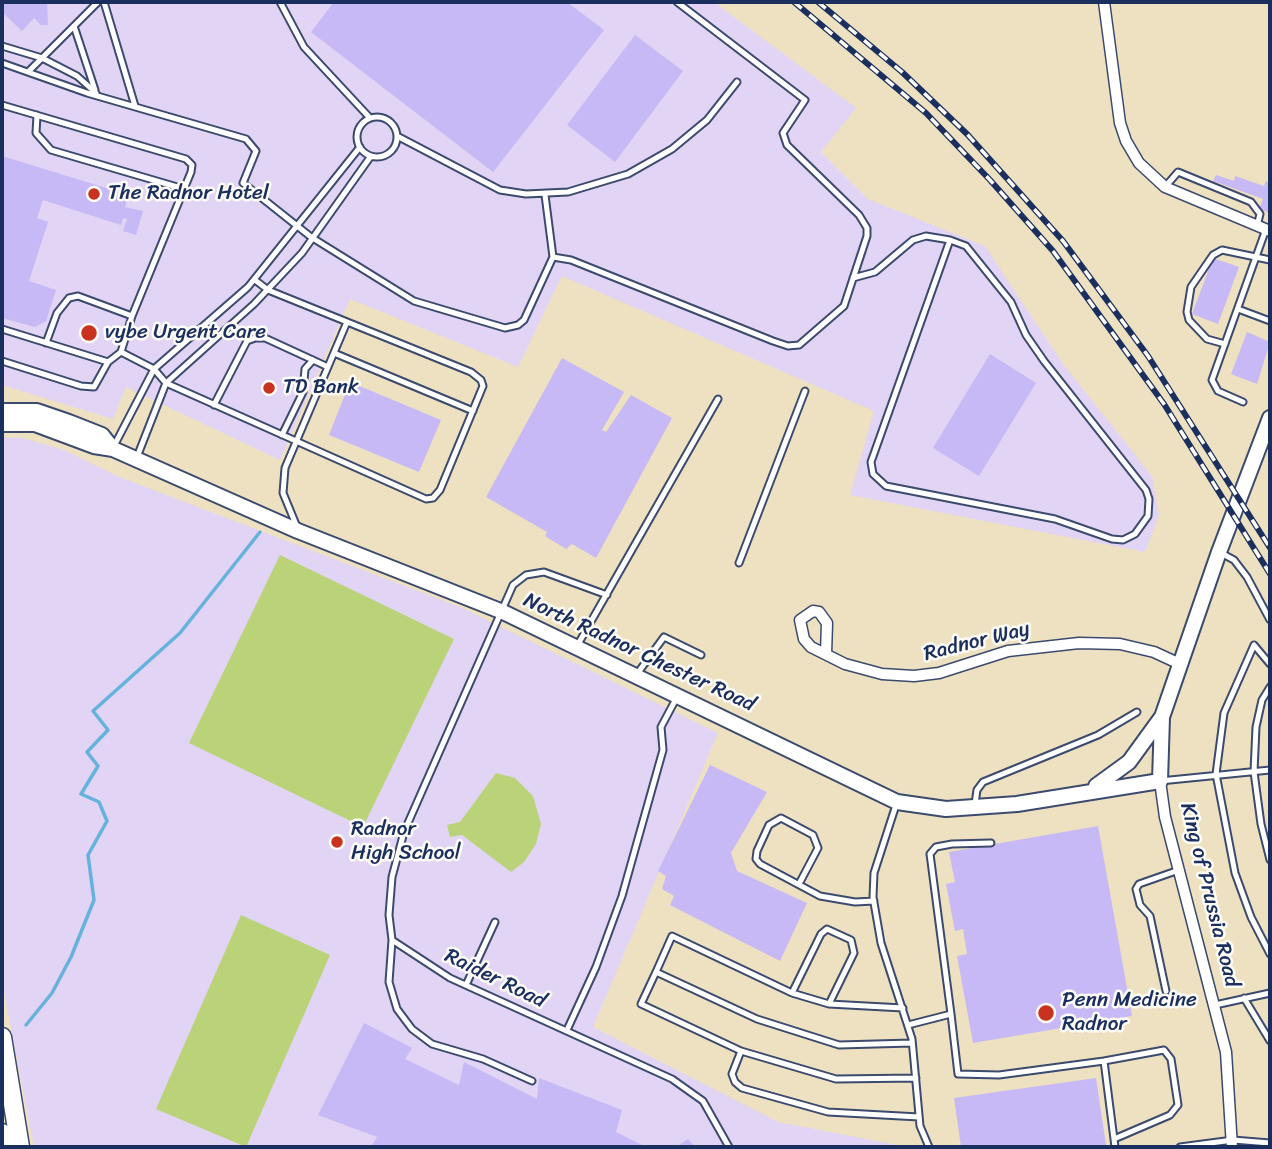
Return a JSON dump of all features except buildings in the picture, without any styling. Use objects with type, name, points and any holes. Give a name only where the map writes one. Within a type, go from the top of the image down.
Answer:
[{"type":"highway","points":[[2,1037],[20,1147]]},
{"type":"highway","points":[[2,1133],[4,1147]]},
{"type":"main road","name":"North Radnor Chester Road","points":[[2,411],[37,411],[102,435],[113,449]]},
{"type":"main road","name":"King of Prussia Road","points":[[1160,780],[1162,717],[1219,552],[1270,418]]},
{"type":"main road","name":"North Radnor Chester Road","points":[[2,424],[35,424],[94,446],[113,449],[298,531],[503,612],[638,674],[897,802],[946,809],[1017,804],[1160,780]]},
{"type":"main road","points":[[1085,791],[1119,772],[1162,717]]},
{"type":"street","points":[[1104,2],[1119,123],[1139,163],[1165,187],[1264,229]]},
{"type":"street","name":"Radnor Way","points":[[826,654],[866,671],[914,677],[939,673],[1008,650],[1079,643],[1120,644],[1154,652],[1180,664]]},
{"type":"street","name":"King of Prussia Road","points":[[1160,780],[1165,817],[1226,1052],[1233,1143]]},
{"type":"lane","points":[[28,72],[98,2]]},
{"type":"lane","points":[[104,2],[135,106]]},
{"type":"lane","points":[[280,2],[304,47],[370,118],[388,120],[397,136],[488,185],[517,193],[545,195],[610,182],[659,158],[707,120],[737,82]]},
{"type":"lane","points":[[553,257],[571,260],[788,346],[799,345],[838,314],[867,236],[864,221],[787,145],[783,133],[805,100],[677,2]]},
{"type":"lane","points":[[74,26],[96,93]]},
{"type":"lane","points":[[2,46],[42,58],[77,75],[96,93]]},
{"type":"lane","points":[[2,63],[246,139],[256,151],[243,183],[311,237],[414,301],[505,328],[524,320],[553,257],[545,195]]},
{"type":"lane","points":[[2,105],[186,159],[192,165],[132,316],[121,352],[108,362],[94,387],[81,386],[2,361]]},
{"type":"lane","points":[[37,115],[36,133],[51,150],[184,190]]},
{"type":"lane","points":[[370,118],[358,132],[360,147],[370,156]]},
{"type":"lane","points":[[136,460],[166,383],[268,290],[302,253],[370,156],[388,153],[397,136]]},
{"type":"lane","points":[[113,449],[154,369],[255,280],[360,147]]},
{"type":"lane","points":[[1165,187],[1178,172],[1251,202],[1260,214],[1264,229],[1257,255],[1212,380],[1218,391],[1244,402]]},
{"type":"lane","points":[[340,173],[352,182]]},
{"type":"lane","points":[[318,200],[331,210]]},
{"type":"lane","points":[[853,278],[875,272],[913,240],[926,236],[950,240],[966,246],[999,285],[1044,361],[1146,490],[1148,516],[1135,534],[1123,540],[1112,539],[1055,519],[886,486],[873,474],[871,462],[950,240]]},
{"type":"lane","points":[[1225,344],[1207,339],[1189,320],[1187,312],[1191,287],[1213,255],[1222,250],[1257,255],[1270,260]]},
{"type":"lane","points":[[121,352],[154,369],[166,383],[425,499],[432,498],[440,490],[483,386],[471,372],[268,290],[255,280]]},
{"type":"lane","points":[[46,343],[57,313],[69,298],[78,296],[132,316]]},
{"type":"lane","points":[[1238,309],[1270,318]]},
{"type":"lane","points":[[298,531],[283,493],[285,468],[347,321]]},
{"type":"lane","points":[[2,329],[108,362]]},
{"type":"lane","points":[[214,405],[247,341],[265,338],[328,367]]},
{"type":"lane","points":[[334,353],[473,411]]},
{"type":"lane","points":[[282,435],[303,392],[305,369],[313,360]]},
{"type":"lane","points":[[740,563],[805,391]]},
{"type":"lane","points":[[578,646],[718,399]]},
{"type":"lane","points":[[1219,552],[1234,560],[1247,577],[1270,620]]},
{"type":"lane","points":[[532,1081],[483,1059],[432,1044],[412,1029],[397,1009],[389,982],[392,940],[388,915],[391,877],[404,832],[513,585],[526,575],[544,572],[607,595]]},
{"type":"lane","points":[[638,674],[664,637],[701,656]]},
{"type":"lane","points":[[1270,664],[1254,645],[1224,713],[1216,774],[1235,873],[1251,917],[1270,954]]},
{"type":"lane","points":[[1270,687],[1262,700],[1256,726],[1254,772],[1261,824],[1270,860]]},
{"type":"lane","points":[[567,1030],[596,967],[622,896],[663,750],[661,727],[679,694]]},
{"type":"lane","points":[[974,807],[977,790],[983,782],[1098,735],[1137,712]]},
{"type":"lane","points":[[1160,780],[1270,770]]},
{"type":"lane","points":[[897,802],[874,873],[874,901],[881,943],[908,1025],[919,1117],[929,1147]]},
{"type":"lane","points":[[799,884],[818,848],[813,835],[781,818],[769,825],[756,859],[799,884],[820,896],[839,901],[874,901]]},
{"type":"lane","points":[[991,843],[952,844],[936,847],[930,854],[958,1074],[999,1075],[1164,1050],[1171,1059],[1178,1105],[1170,1115],[1114,1139]]},
{"type":"lane","points":[[1166,991],[1150,916],[1140,905],[1136,889],[1139,884],[1179,870]]},
{"type":"lane","points":[[466,985],[495,922]]},
{"type":"lane","points":[[792,993],[821,934],[827,929],[834,930],[851,940],[854,953],[829,1004]]},
{"type":"lane","points":[[903,1007],[829,1004],[792,993],[672,936],[641,1004],[741,1051],[836,1079],[916,1078]]},
{"type":"lane","name":"Raider Road","points":[[392,940],[466,985],[691,1090],[711,1111],[729,1147]]},
{"type":"lane","points":[[656,972],[757,1019],[839,1045],[912,1043]]},
{"type":"lane","points":[[1215,1005],[1270,993]]},
{"type":"lane","points":[[1244,998],[1270,1041]]},
{"type":"lane","points":[[908,1025],[951,1014]]},
{"type":"lane","points":[[741,1051],[732,1074],[741,1088],[828,1112],[919,1117]]},
{"type":"lane","points":[[1104,1061],[1115,1147]]},
{"type":"lane","points":[[1180,1147],[1270,1143]]},
{"type":"shaded area","points":[[2,2],[714,2],[856,108],[821,152],[868,199],[985,246],[1063,364],[1152,476],[1159,515],[1145,552],[850,495],[874,411],[562,276],[518,367],[350,299],[280,460],[126,387],[113,419],[2,385]]},
{"type":"shaded area","name":"Radnor High School","points":[[2,437],[22,438],[64,450],[119,477],[460,607],[718,733],[593,1027],[778,1122],[907,1147],[34,1147],[2,982]]},
{"type":"green space","points":[[280,555],[454,639],[363,827],[189,743]]},
{"type":"green space","points":[[496,773],[515,778],[533,796],[541,824],[536,844],[524,862],[511,872],[462,835],[450,837],[447,825],[460,822]]},
{"type":"green space","points":[[241,915],[330,955],[246,1147],[156,1109]]},
{"type":"waterway","points":[[26,1025],[52,993],[71,957],[94,900],[88,855],[107,821],[99,802],[81,794],[98,766],[87,752],[108,730],[93,711],[180,633],[260,532]]},
{"type":"railway","points":[[794,2],[926,113],[1053,251],[1164,404],[1270,574]]},
{"type":"railway","points":[[818,2],[902,72],[967,134],[1063,241],[1148,356],[1270,548]]},
{"type":"place","name":"The Radnor Hotel","points":[[94,194]]},
{"type":"place","name":"vybe Urgent Care","points":[[89,333]]},
{"type":"place","name":"TD Bank","points":[[269,388]]},
{"type":"place","name":"Radnor High School","points":[[337,842]]},
{"type":"place","name":"Penn Medicine Radnor","points":[[1046,1013]]}]
